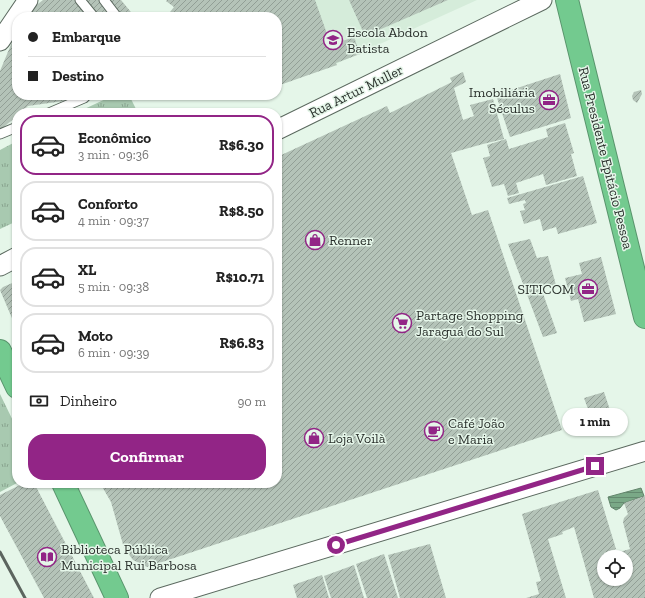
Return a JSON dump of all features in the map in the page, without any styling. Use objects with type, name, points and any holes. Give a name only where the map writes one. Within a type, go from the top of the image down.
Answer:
[{"type":"highway","name":"Rua Presidente Epitácio Pessoa","points":[[567,0],[645,317]]},
{"type":"highway","points":[[0,351],[12,375]]},
{"type":"highway","points":[[65,488],[117,598]]},
{"type":"street","points":[[20,12],[28,0]]},
{"type":"street","name":"Rua Artur Muller","points":[[282,128],[542,0]]},
{"type":"street","points":[[0,41],[12,23]]},
{"type":"street","points":[[0,266],[12,260]]},
{"type":"street","points":[[160,598],[645,451]]},
{"type":"lane","points":[[80,0],[90,12]]},
{"type":"lane","points":[[104,0],[113,12]]},
{"type":"lane","points":[[61,108],[79,100]]},
{"type":"lane","points":[[0,134],[12,129]]},
{"type":"shaded area","name":"Escola Abdon Batista","points":[[234,0],[477,0],[338,63],[282,84],[282,12],[264,12]]},
{"type":"shaded area","points":[[641,488],[644,496],[624,503],[616,510],[611,507],[608,497]]},
{"type":"green space","points":[[103,100],[132,100],[136,108],[87,108]]},
{"type":"green space","points":[[12,144],[12,223],[0,229],[0,150]]},
{"type":"green space","points":[[0,394],[12,419],[12,486],[0,492]]},
{"type":"building","points":[[43,0],[121,0],[131,12],[28,12]]},
{"type":"building","points":[[315,0],[331,45],[354,37],[360,54],[336,63],[337,65],[282,84],[282,12],[170,12],[174,7],[166,1]]},
{"type":"building","points":[[349,0],[448,0],[365,36]]},
{"type":"building","points":[[12,42],[12,100],[71,100],[28,106],[26,108],[12,108],[12,120],[0,130],[0,71]]},
{"type":"building","name":"Partage Shopping Jaraguá do Sul","points":[[463,72],[466,82],[454,88],[463,120],[474,116],[470,105],[493,99],[504,139],[451,153],[472,215],[488,210],[562,430],[147,567],[133,560],[124,548],[111,502],[103,488],[282,488],[282,155],[387,106],[390,113],[452,82],[450,78]]},
{"type":"building","points":[[560,74],[571,118],[510,137],[496,95]]},
{"type":"building","points":[[641,90],[642,94],[637,103],[633,100],[632,96],[634,92]]},
{"type":"building","points":[[565,123],[574,153],[571,154],[577,176],[546,185],[543,174],[516,183],[519,193],[508,196],[504,184],[492,187],[483,158],[490,156],[487,145],[506,139],[509,149],[548,137],[546,129]]},
{"type":"building","points":[[583,176],[597,223],[558,234],[556,227],[543,231],[540,219],[524,224],[520,211],[525,210],[523,204],[526,203],[525,200],[509,204],[507,198]]},
{"type":"building","points":[[530,239],[537,258],[548,256],[556,285],[541,288],[557,333],[543,337],[508,244]]},
{"type":"building","name":"SITICOM","points":[[601,257],[616,314],[584,322],[578,299],[571,301],[565,278],[582,274],[579,263]]},
{"type":"building","points":[[12,283],[12,318],[0,290]]},
{"type":"building","points":[[604,392],[611,413],[600,417],[601,420],[593,423],[584,398]]},
{"type":"building","name":"Biblioteca Pública Municipal Rui Barbosa","points":[[14,488],[37,488],[94,598],[44,598],[0,516],[0,495]]},
{"type":"building","points":[[598,490],[616,549],[597,550],[597,586],[633,586],[633,550],[626,550],[630,549],[623,522],[624,518],[628,514],[624,503],[645,496],[645,598],[594,598],[574,527],[562,532],[563,534],[548,539],[566,598],[526,598],[539,594],[536,582],[541,581],[522,514]]},
{"type":"building","points":[[430,544],[446,598],[400,598],[388,555]]},
{"type":"building","points":[[384,554],[398,598],[367,598],[356,564]]},
{"type":"building","points":[[354,565],[364,598],[331,598],[324,576]]},
{"type":"building","points":[[322,575],[329,598],[297,598],[293,585]]},
{"type":"railway","points":[[0,552],[25,598]]},
{"type":"place","name":"Escola Abdon Batista","points":[[333,40]]},
{"type":"place","name":"Imobiliária Séculus","points":[[549,100]]},
{"type":"place","name":"Renner","points":[[315,240]]},
{"type":"place","name":"SITICOM","points":[[588,289]]},
{"type":"place","name":"Partage Shopping Jaraguá do Sul","points":[[402,323]]},
{"type":"place","name":"Café João e Maria","points":[[434,431]]},
{"type":"place","name":"Loja Voilà","points":[[314,438]]},
{"type":"place","name":"Biblioteca Pública Municipal Rui Barbosa","points":[[47,557]]},
{"type":"route","points":[[336,545],[595,466]]}]
